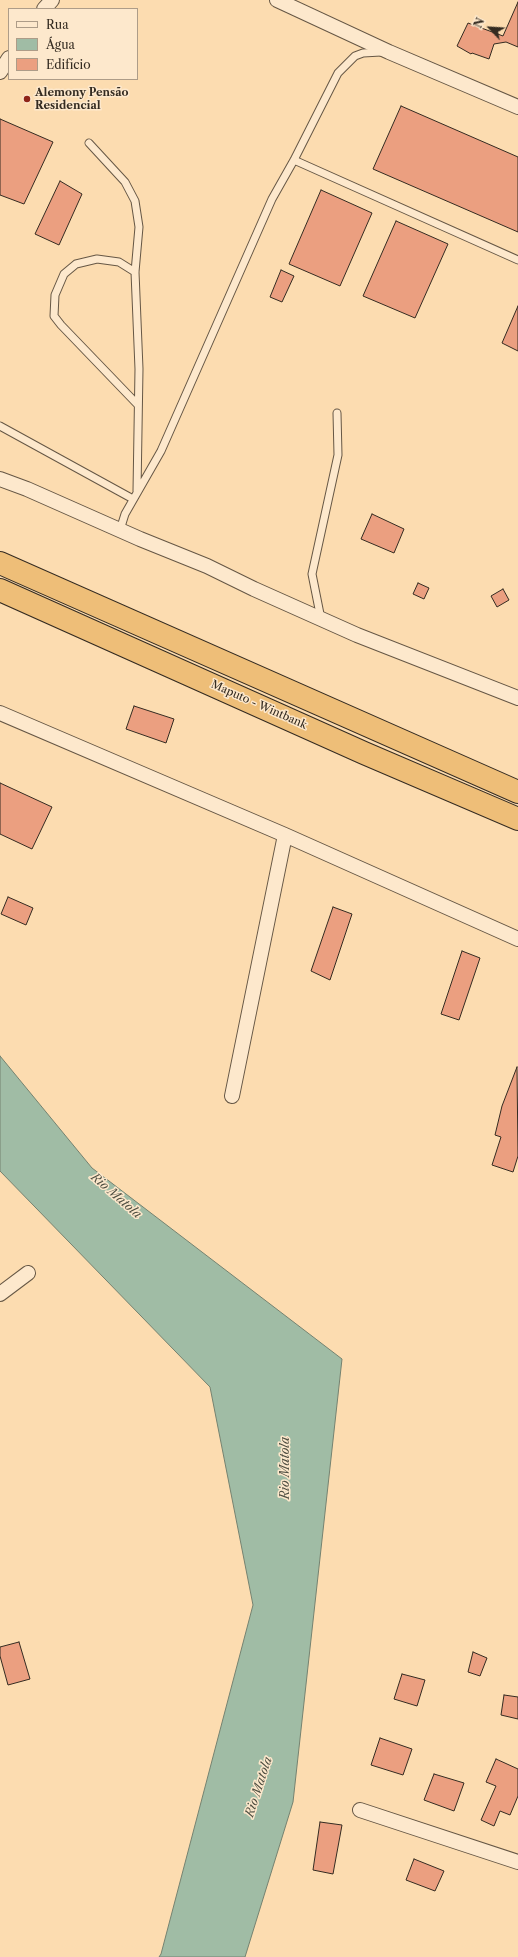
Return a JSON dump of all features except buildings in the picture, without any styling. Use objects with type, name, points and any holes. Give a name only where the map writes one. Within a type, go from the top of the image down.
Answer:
[{"type":"highway","points":[[0,563],[518,792]]},
{"type":"highway","name":"Maputo - Wintbank","points":[[0,590],[357,750],[518,819]]},
{"type":"street","points":[[45,8],[52,0]]},
{"type":"street","points":[[277,0],[389,52],[518,107]]},
{"type":"street","points":[[0,72],[8,60]]},
{"type":"street","points":[[0,479],[27,489],[207,566],[357,636],[518,698]]},
{"type":"street","points":[[0,713],[285,835],[518,939]]},
{"type":"street","points":[[232,1096],[285,835]]},
{"type":"street","points":[[0,1294],[28,1273]]},
{"type":"street","points":[[360,1810],[518,1862]]},
{"type":"lane","points":[[120,530],[125,514],[161,451],[272,199],[294,160],[338,73],[348,61],[363,53],[389,52]]},
{"type":"lane","points":[[89,143],[124,182],[135,201],[139,226],[135,272],[138,405],[137,491]]},
{"type":"lane","points":[[294,160],[518,260]]},
{"type":"lane","points":[[135,272],[119,262],[97,258],[76,264],[64,274],[55,295],[54,316],[61,326],[138,405]]},
{"type":"lane","points":[[321,619],[312,574],[338,455],[337,413]]},
{"type":"lane","points":[[0,426],[133,499]]},
{"type":"water","name":"Rio Matola","points":[[0,1056],[92,1168],[342,1359],[293,1802],[245,1957],[159,1957],[253,1605],[210,1387],[0,1171]]},
{"type":"place","name":"Alemony Pensão Residencial","points":[[27,99]]}]
